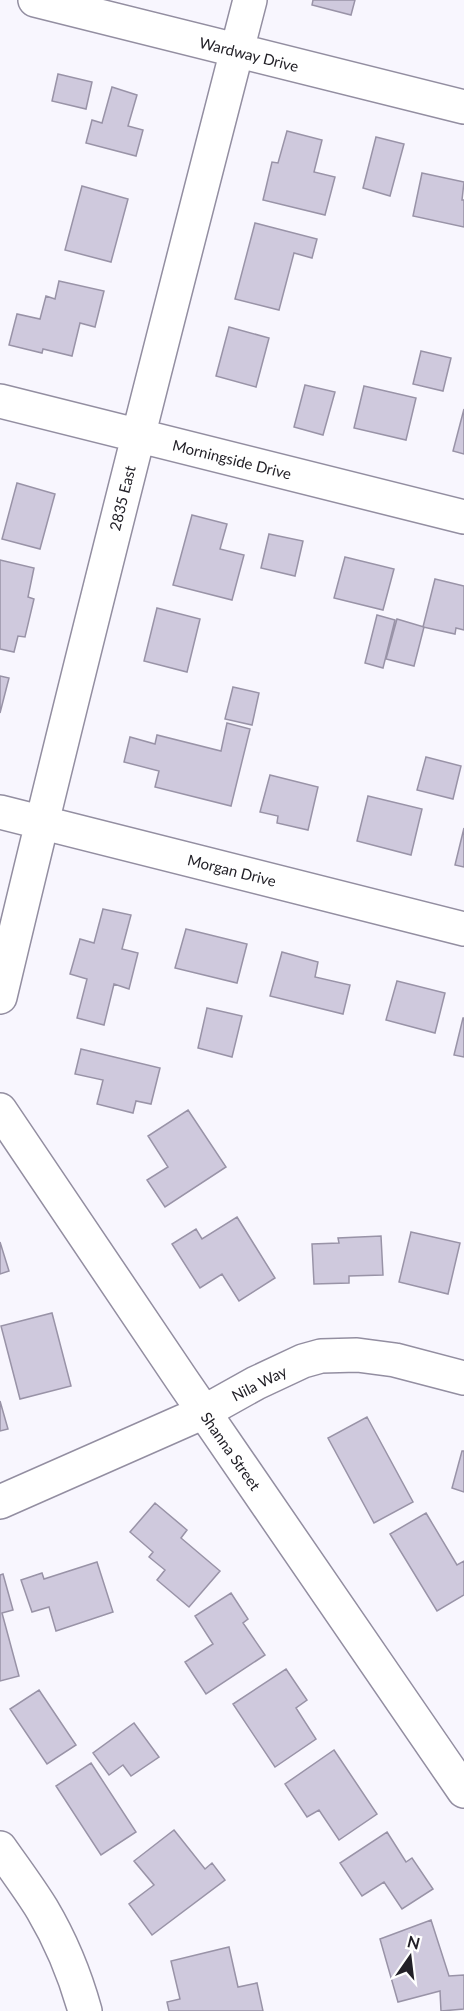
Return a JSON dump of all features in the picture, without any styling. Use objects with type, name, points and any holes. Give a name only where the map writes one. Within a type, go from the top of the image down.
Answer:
[{"type":"street","name":"Wardway Drive","points":[[35,0],[464,107]]},
{"type":"street","name":"2835 East","points":[[0,997],[138,435],[250,0]]},
{"type":"street","name":"Morningside Drive","points":[[0,401],[464,517]]},
{"type":"street","name":"Morgan Drive","points":[[0,812],[464,929]]},
{"type":"street","name":"Shanna Street","points":[[0,1110],[464,1791]]},
{"type":"street","name":"Nila Way","points":[[0,1502],[204,1412],[287,1367],[321,1356],[376,1357],[464,1378]]},
{"type":"street","points":[[0,1848],[42,1909],[56,1935],[69,1963],[85,2011]]},
{"type":"building","points":[[313,0],[355,0],[351,15],[312,5]]},
{"type":"building","points":[[58,74],[92,82],[86,109],[52,101]]},
{"type":"building","points":[[112,87],[137,95],[128,126],[143,130],[136,156],[86,143],[92,120],[102,123]]},
{"type":"building","points":[[287,131],[322,140],[314,172],[335,177],[325,215],[263,200],[272,162],[278,163]]},
{"type":"building","points":[[376,137],[404,144],[390,196],[363,188]]},
{"type":"building","points":[[422,173],[464,182],[462,200],[464,200],[464,227],[413,216]]},
{"type":"building","points":[[82,186],[128,199],[111,262],[65,250]]},
{"type":"building","points":[[255,223],[317,239],[312,258],[294,253],[279,310],[235,299]]},
{"type":"building","points":[[59,281],[104,291],[95,327],[80,323],[72,356],[43,349],[42,353],[9,345],[17,314],[40,319],[46,296],[55,299]]},
{"type":"building","points":[[229,327],[269,338],[256,387],[216,376]]},
{"type":"building","points":[[421,351],[451,358],[443,391],[413,384]]},
{"type":"building","points":[[305,385],[335,392],[323,435],[294,427]]},
{"type":"building","points":[[364,386],[416,398],[406,440],[354,428]]},
{"type":"building","points":[[464,409],[464,454],[453,451]]},
{"type":"building","points":[[17,483],[55,494],[40,549],[2,539]]},
{"type":"building","points":[[192,515],[227,524],[220,549],[244,555],[232,600],[173,585]]},
{"type":"building","points":[[269,534],[303,541],[295,576],[261,568]]},
{"type":"building","points":[[345,557],[394,569],[383,610],[334,598]]},
{"type":"building","points":[[0,560],[34,568],[28,597],[34,599],[25,637],[18,636],[14,652],[0,649]]},
{"type":"building","points":[[435,579],[464,586],[464,630],[456,628],[455,634],[423,627]]},
{"type":"building","points":[[157,608],[200,619],[187,672],[144,661]]},
{"type":"building","points":[[377,615],[395,620],[383,668],[365,663]]},
{"type":"building","points":[[397,619],[424,627],[414,666],[386,659]]},
{"type":"building","points":[[0,676],[9,678],[0,713]]},
{"type":"building","points":[[233,687],[259,693],[252,725],[225,719]]},
{"type":"building","points":[[227,723],[250,729],[231,806],[155,787],[159,771],[124,762],[130,737],[155,744],[157,735],[221,751]]},
{"type":"building","points":[[426,757],[461,766],[453,799],[417,790]]},
{"type":"building","points":[[270,775],[318,787],[308,830],[277,823],[278,816],[260,812]]},
{"type":"building","points":[[368,796],[422,809],[411,855],[357,841]]},
{"type":"building","points":[[464,828],[464,867],[455,865]]},
{"type":"building","points":[[103,909],[131,915],[122,949],[138,953],[129,989],[114,984],[104,1025],[77,1018],[87,979],[70,974],[80,939],[94,943]]},
{"type":"building","points":[[186,929],[247,944],[237,983],[175,968]]},
{"type":"building","points":[[282,952],[318,962],[315,977],[350,985],[343,1014],[270,996]]},
{"type":"building","points":[[397,981],[445,993],[435,1033],[386,1020]]},
{"type":"building","points":[[207,1008],[242,1016],[232,1057],[198,1048]]},
{"type":"building","points":[[464,1018],[464,1057],[454,1055]]},
{"type":"building","points":[[81,1049],[160,1068],[151,1104],[136,1101],[133,1113],[97,1104],[103,1080],[75,1074]]},
{"type":"building","points":[[188,1110],[226,1167],[165,1207],[147,1180],[168,1167],[148,1136]]},
{"type":"building","points":[[237,1217],[275,1278],[239,1301],[222,1274],[200,1288],[172,1244],[196,1229],[202,1239]]},
{"type":"building","points":[[411,1232],[460,1243],[448,1294],[399,1282]]},
{"type":"building","points":[[381,1236],[383,1275],[349,1276],[349,1283],[314,1284],[312,1244],[339,1243],[338,1238]]},
{"type":"building","points":[[0,1242],[9,1271],[0,1274]]},
{"type":"building","points":[[52,1313],[71,1386],[20,1399],[1,1326]]},
{"type":"building","points":[[0,1401],[8,1429],[0,1431]]},
{"type":"building","points":[[367,1417],[413,1502],[374,1523],[328,1438]]},
{"type":"building","points":[[462,1451],[464,1451],[464,1492],[452,1488]]},
{"type":"building","points":[[155,1503],[187,1530],[181,1538],[220,1571],[189,1607],[157,1580],[165,1570],[149,1557],[153,1552],[130,1532]]},
{"type":"building","points":[[426,1513],[457,1565],[464,1561],[464,1595],[437,1611],[390,1534]]},
{"type":"building","points":[[97,1562],[113,1612],[56,1631],[49,1607],[32,1612],[21,1580],[42,1573],[44,1579]]},
{"type":"building","points":[[3,1574],[13,1610],[2,1613],[19,1676],[0,1681],[0,1575]]},
{"type":"building","points":[[231,1593],[248,1619],[243,1623],[265,1655],[206,1694],[185,1662],[213,1644],[195,1616]]},
{"type":"building","points":[[286,1669],[307,1700],[296,1708],[316,1739],[275,1767],[233,1704]]},
{"type":"building","points":[[39,1690],[76,1745],[47,1764],[10,1709]]},
{"type":"building","points":[[134,1723],[159,1757],[131,1776],[123,1765],[109,1775],[93,1753]]},
{"type":"building","points":[[334,1750],[377,1814],[339,1840],[319,1810],[307,1817],[285,1784]]},
{"type":"building","points":[[91,1763],[136,1832],[101,1855],[56,1786]]},
{"type":"building","points":[[174,1830],[205,1869],[212,1863],[225,1880],[152,1935],[129,1904],[154,1885],[134,1861]]},
{"type":"building","points":[[387,1832],[406,1862],[412,1858],[433,1889],[402,1909],[384,1882],[362,1896],[340,1863]]},
{"type":"building","points":[[431,1920],[449,1976],[464,1975],[464,2009],[441,2011],[440,1991],[398,2002],[380,1939]]},
{"type":"building","points":[[229,1947],[238,1987],[257,1983],[263,2011],[169,2011],[167,2002],[180,1999],[171,1961]]}]
